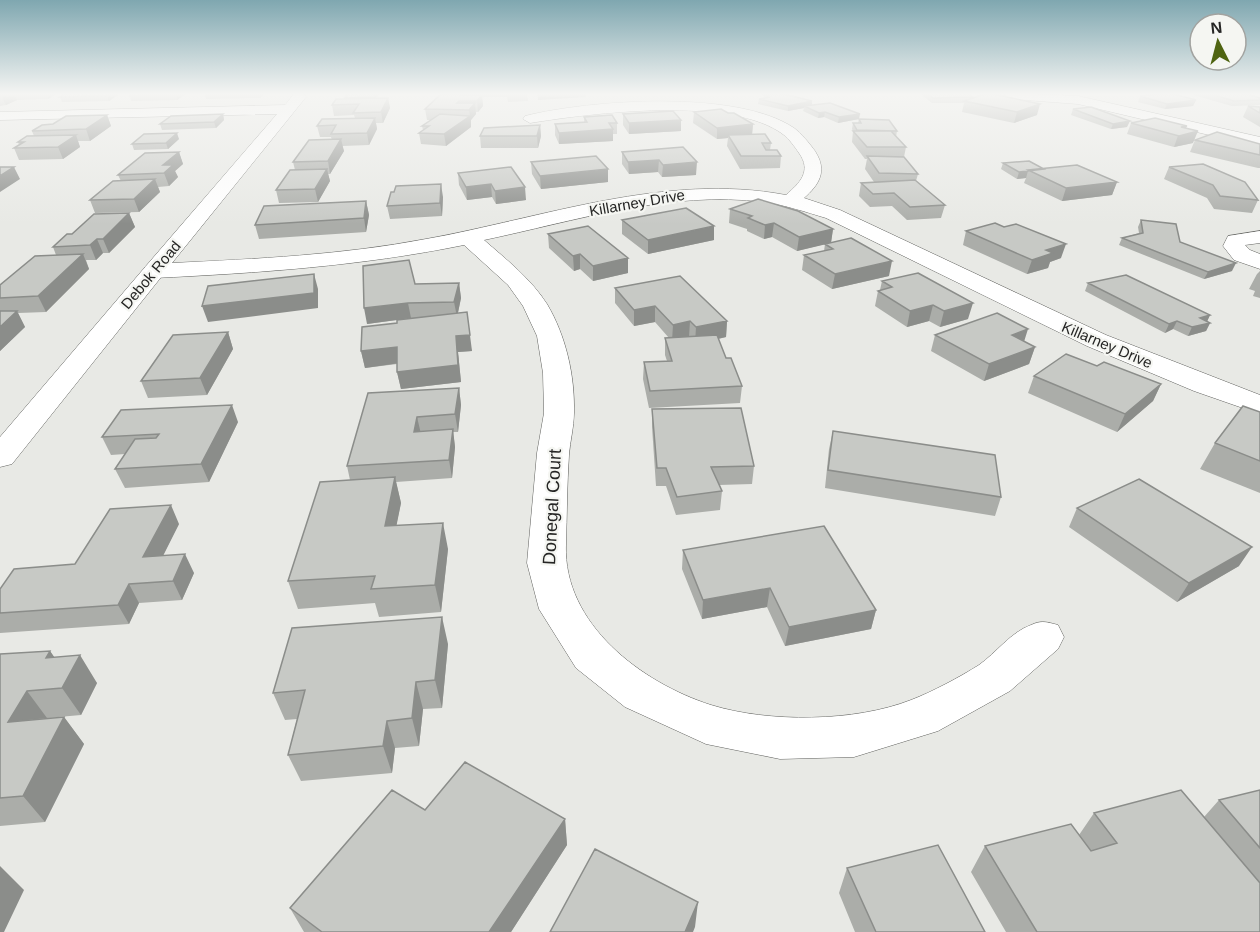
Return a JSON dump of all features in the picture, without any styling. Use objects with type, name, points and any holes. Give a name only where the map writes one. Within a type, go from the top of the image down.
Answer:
[{"type":"street","name":"Debok Road","points":[[0,457],[268,136]]},
{"type":"street","points":[[790,201],[809,184],[814,176],[814,164],[803,142],[797,136]]},
{"type":"street","points":[[1236,136],[1260,142]]},
{"type":"street","name":"Killarney Drive","points":[[154,271],[325,260],[469,238],[666,195],[728,193],[758,195],[790,201],[833,214],[995,294],[1120,352],[1260,405]]},
{"type":"street","points":[[1260,237],[1235,240],[1234,246],[1242,255],[1260,262]]},
{"type":"street","name":"Donegal Court","points":[[469,238],[516,280],[535,305],[550,336],[557,373],[559,413],[553,453],[546,563],[558,609],[591,656],[641,694],[706,724],[780,738],[854,736],[922,717],[994,678],[1043,637]]},
{"type":"building","points":[[26,136],[74,136],[58,147],[14,148],[24,142],[18,142]]},
{"type":"building","points":[[141,136],[173,136],[166,143],[132,144]]},
{"type":"building","points":[[729,136],[767,136],[771,143],[762,143],[766,150],[777,150],[781,156],[741,156]]},
{"type":"building","points":[[858,136],[896,136],[906,147],[867,147]]},
{"type":"building","points":[[1205,136],[1233,136],[1260,144],[1260,155],[1195,140]]},
{"type":"building","points":[[341,139],[328,161],[293,162],[309,140]]},
{"type":"building","points":[[683,147],[697,162],[663,165],[659,160],[628,162],[622,152]]},
{"type":"building","points":[[179,152],[163,165],[173,165],[164,173],[118,175],[145,153]]},
{"type":"building","points":[[596,156],[608,169],[540,176],[531,162]]},
{"type":"building","points":[[867,156],[904,157],[918,174],[879,173]]},
{"type":"building","points":[[1029,161],[1044,169],[1019,172],[1003,163]]},
{"type":"building","points":[[1203,164],[1245,182],[1258,200],[1220,196],[1213,185],[1169,167]]},
{"type":"building","points":[[1077,165],[1117,182],[1066,188],[1028,170]]},
{"type":"building","points":[[0,167],[14,167],[0,176]]},
{"type":"building","points":[[511,167],[525,187],[495,191],[491,184],[466,187],[458,173]]},
{"type":"building","points":[[327,169],[315,189],[276,190],[290,170]]},
{"type":"building","points":[[155,179],[134,199],[90,200],[113,181]]},
{"type":"building","points":[[915,180],[945,205],[910,207],[894,193],[873,194],[861,183]]},
{"type":"building","points":[[441,184],[440,203],[387,206],[391,192],[394,192],[396,186]]},
{"type":"building","points":[[758,199],[798,211],[833,229],[799,237],[774,223],[765,225],[748,218],[752,216],[730,209]]},
{"type":"building","points":[[366,201],[364,218],[255,225],[264,206]]},
{"type":"building","points":[[686,208],[714,226],[648,240],[622,220]]},
{"type":"building","points":[[129,213],[103,239],[97,239],[90,245],[53,247],[94,214]]},
{"type":"building","points":[[1141,220],[1176,224],[1180,242],[1236,263],[1208,272],[1122,238],[1143,233]]},
{"type":"building","points":[[995,223],[1004,227],[1016,224],[1066,244],[1046,250],[1053,253],[1032,260],[966,231]]},
{"type":"building","points":[[588,226],[628,258],[593,266],[580,254],[573,256],[548,234]]},
{"type":"building","points":[[851,238],[892,261],[835,274],[804,255],[833,249],[825,244]]},
{"type":"building","points":[[83,254],[38,296],[0,298],[0,285],[35,256]]},
{"type":"building","points":[[409,260],[415,284],[459,283],[454,302],[408,303],[364,308],[363,266]]},
{"type":"building","points":[[918,273],[973,303],[944,311],[933,305],[910,311],[878,291],[892,287],[882,281]]},
{"type":"building","points":[[314,274],[314,293],[202,306],[208,286]]},
{"type":"building","points":[[1126,275],[1210,315],[1200,318],[1210,323],[1192,327],[1177,321],[1169,324],[1088,283]]},
{"type":"building","points":[[680,276],[727,321],[696,327],[690,321],[673,325],[655,306],[634,310],[615,288]]},
{"type":"building","points":[[0,311],[17,311],[0,327]]},
{"type":"building","points":[[467,312],[470,335],[456,336],[458,365],[397,372],[397,347],[361,351],[362,327],[397,323],[397,320]]},
{"type":"building","points":[[997,313],[1028,329],[1012,335],[1035,347],[989,364],[935,335]]},
{"type":"building","points":[[228,332],[200,378],[141,381],[173,335]]},
{"type":"building","points":[[717,335],[726,358],[731,358],[742,386],[650,391],[644,362],[672,361],[665,338]]},
{"type":"building","points":[[1066,354],[1097,366],[1104,362],[1161,384],[1125,414],[1034,376]]},
{"type":"building","points":[[459,388],[455,414],[417,417],[414,432],[453,429],[449,460],[347,466],[368,393]]},
{"type":"building","points":[[232,405],[201,464],[115,469],[135,439],[156,438],[159,434],[102,437],[121,410]]},
{"type":"building","points":[[1243,406],[1260,412],[1260,461],[1215,443]]},
{"type":"building","points":[[741,408],[754,466],[711,467],[722,491],[677,497],[666,468],[657,468],[652,409]]},
{"type":"building","points":[[833,431],[995,455],[1001,497],[828,470]]},
{"type":"building","points":[[395,477],[385,526],[443,523],[435,585],[371,589],[375,576],[288,581],[320,482]]},
{"type":"building","points":[[1139,479],[1252,547],[1189,583],[1077,508]]},
{"type":"building","points":[[171,505],[143,557],[185,554],[173,581],[129,584],[118,605],[0,613],[0,589],[14,569],[75,564],[110,509]]},
{"type":"building","points":[[824,526],[876,610],[789,627],[770,588],[703,600],[683,550]]},
{"type":"building","points":[[442,617],[435,680],[416,682],[412,718],[387,721],[383,746],[288,755],[305,690],[273,693],[292,628]]},
{"type":"building","points":[[50,651],[46,658],[80,655],[62,688],[27,691],[8,722],[64,717],[23,796],[0,798],[0,654]]},
{"type":"building","points":[[465,762],[565,819],[489,932],[322,932],[290,908],[392,790],[425,810]]},
{"type":"building","points":[[1181,790],[1260,883],[1260,932],[1037,932],[985,846],[1071,824],[1091,851],[1117,843],[1094,813]]},
{"type":"building","points":[[1260,790],[1260,848],[1219,800]]},
{"type":"building","points":[[938,845],[985,932],[876,932],[847,868]]},
{"type":"building","points":[[595,849],[698,902],[685,932],[550,932]]}]
